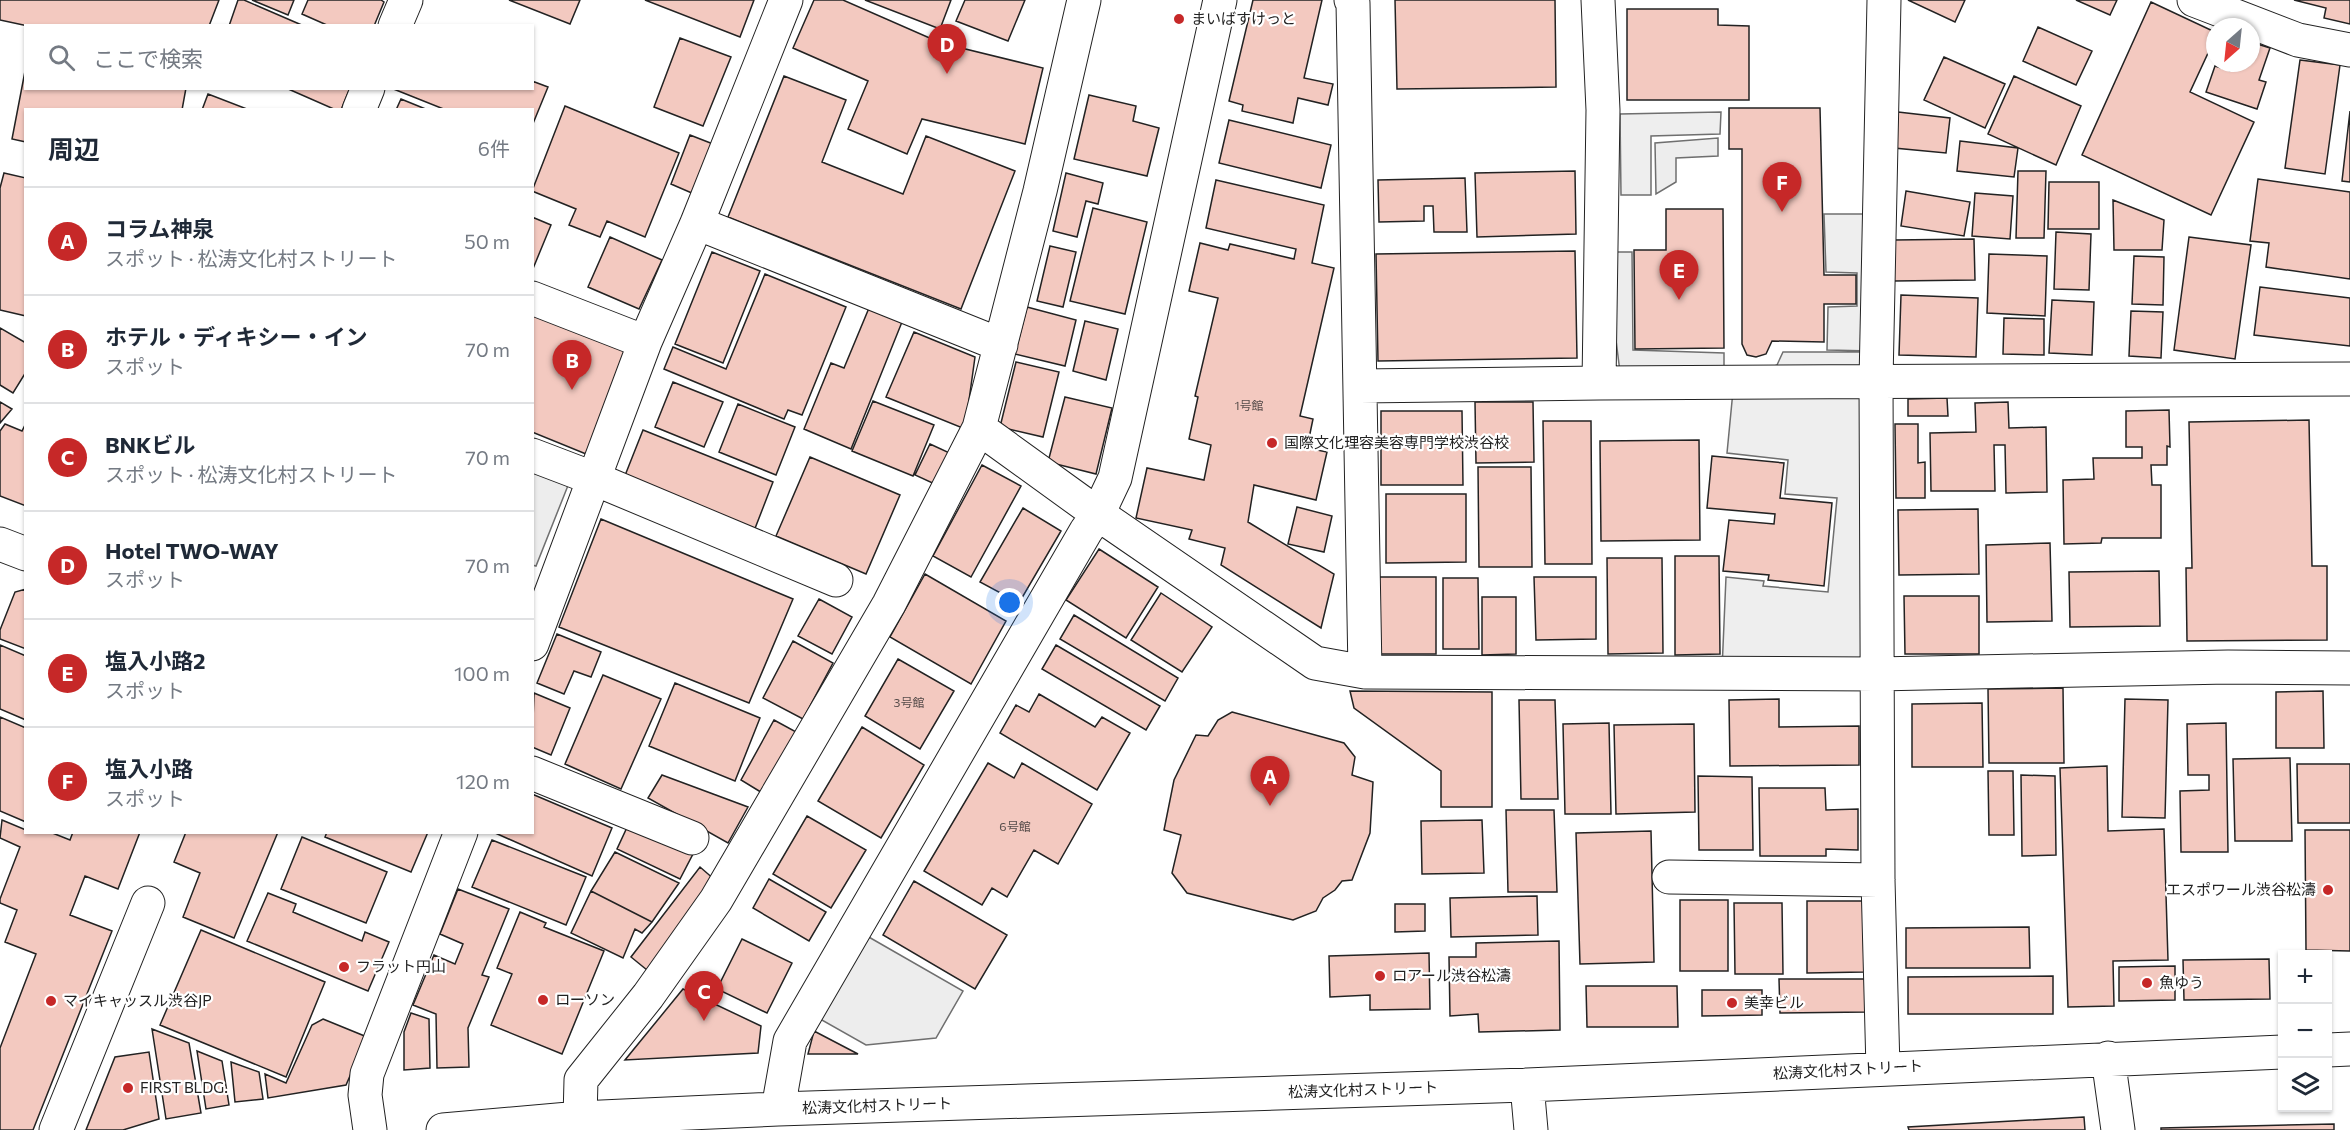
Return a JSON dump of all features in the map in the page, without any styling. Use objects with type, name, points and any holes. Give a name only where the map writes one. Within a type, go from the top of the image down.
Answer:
[{"type":"street","points":[[396,24],[406,0]]},
{"type":"street","points":[[534,639],[645,342],[697,223],[786,0]]},
{"type":"street","points":[[580,1118],[581,1080],[648,996],[717,900],[889,604],[979,428],[1040,191],[1084,0]]},
{"type":"street","points":[[778,1109],[790,1041],[1098,514],[1115,478],[1220,0]]},
{"type":"street","points":[[1351,0],[1353,3],[1365,672]]},
{"type":"street","points":[[1598,0],[1603,110],[1599,383]]},
{"type":"street","points":[[1883,1069],[1878,880],[1876,381],[1884,0]]},
{"type":"street","points":[[2194,0],[2298,40],[2350,50]]},
{"type":"street","points":[[360,108],[367,90]]},
{"type":"street","points":[[697,223],[1001,345]]},
{"type":"street","points":[[534,299],[645,342]]},
{"type":"street","points":[[1360,386],[2350,379]]},
{"type":"street","points":[[979,428],[1098,514],[1315,663],[1365,672],[1877,674],[2228,667],[2350,668]]},
{"type":"street","points":[[534,456],[836,580]]},
{"type":"street","points":[[534,774],[692,838]]},
{"type":"street","points":[[370,1130],[365,1095],[367,1074],[460,834]]},
{"type":"street","points":[[1670,878],[1878,880]]},
{"type":"street","points":[[56,1130],[148,903]]},
{"type":"street","points":[[2332,1050],[2350,1049]]},
{"type":"street","name":"松涛文化村ストリート","points":[[443,1130],[580,1118],[778,1109],[1527,1085],[2278,1052]]},
{"type":"street","points":[[2108,1058],[2118,1130]]},
{"type":"street","points":[[1527,1085],[1531,1130]]},
{"type":"shaded area","points":[[1721,112],[1720,134],[1651,136],[1651,195],[1621,195],[1620,114]]},
{"type":"shaded area","points":[[1718,138],[1718,156],[1676,158],[1676,182],[1656,194],[1655,143]]},
{"type":"shaded area","points":[[1824,214],[1872,214],[1871,351],[1827,350],[1828,307],[1857,306],[1857,273],[1826,272]]},
{"type":"shaded area","points":[[1605,252],[1632,252],[1633,350],[1724,353],[1724,373],[1620,372]]},
{"type":"shaded area","points":[[1783,352],[1866,352],[1866,379],[1767,369],[1777,365]]},
{"type":"shaded area","points":[[1870,389],[1872,669],[1722,670],[1726,577],[1764,581],[1763,586],[1828,592],[1837,498],[1785,494],[1788,460],[1727,453],[1733,391]]},
{"type":"shaded area","points":[[534,470],[569,483],[536,566],[534,566]]},
{"type":"shaded area","points":[[867,936],[963,991],[936,1038],[866,1045],[820,1019]]},
{"type":"building","points":[[0,0],[219,0],[210,24],[24,25],[0,20]]},
{"type":"building","points":[[238,0],[244,0],[299,24],[230,24]]},
{"type":"building","points":[[252,0],[294,0],[288,15]]},
{"type":"building","points":[[308,0],[381,0],[384,2],[375,24],[324,24],[302,14]]},
{"type":"building","points":[[509,0],[580,0],[570,24]]},
{"type":"building","points":[[645,0],[754,0],[740,37]]},
{"type":"building","points":[[814,0],[843,0],[941,43],[1043,68],[1025,144],[922,119],[907,154],[848,129],[868,81],[793,48]]},
{"type":"building","points":[[865,0],[951,0],[940,29]]},
{"type":"building","points":[[965,0],[1025,0],[1008,41],[956,21]]},
{"type":"building","points":[[1253,0],[1322,0],[1304,78],[1333,84],[1328,105],[1298,98],[1293,123],[1242,111],[1243,105],[1229,101]]},
{"type":"building","points":[[1395,0],[1555,0],[1556,87],[1397,89]]},
{"type":"building","points":[[1908,0],[1965,0],[1955,22]]},
{"type":"building","points":[[2076,0],[2117,0],[2110,15]]},
{"type":"building","points":[[2294,0],[2350,0],[2350,24],[2324,18],[2326,8]]},
{"type":"building","points":[[2151,2],[2206,28],[2206,57],[2190,92],[2254,122],[2211,215],[2082,155]]},
{"type":"building","points":[[1627,9],[1718,9],[1718,25],[1749,26],[1749,100],[1627,100]]},
{"type":"building","points":[[2038,27],[2092,51],[2076,85],[2023,61]]},
{"type":"building","points":[[680,38],[731,57],[703,126],[654,107]]},
{"type":"building","points":[[2260,45],[2270,48],[2259,80],[2266,82],[2257,109],[2206,92],[2213,72],[2260,72]]},
{"type":"building","points":[[1944,57],[2005,84],[1985,128],[1924,100]]},
{"type":"building","points":[[2300,60],[2340,65],[2325,174],[2285,168]]},
{"type":"building","points":[[24,76],[24,90],[186,90],[182,108],[24,108],[24,142],[12,139]]},
{"type":"building","points":[[784,76],[846,100],[822,162],[903,194],[926,136],[1015,171],[961,309],[728,217]]},
{"type":"building","points":[[2014,76],[2081,106],[2056,165],[1988,134]]},
{"type":"building","points":[[534,82],[548,87],[534,121],[534,108],[441,108],[396,90],[534,90]]},
{"type":"building","points":[[291,90],[349,90],[342,108],[331,108]]},
{"type":"building","points":[[208,94],[244,108],[203,108]]},
{"type":"building","points":[[1089,95],[1136,106],[1133,121],[1159,128],[1147,176],[1074,159]]},
{"type":"building","points":[[401,99],[423,108],[397,108]]},
{"type":"building","points":[[565,106],[679,153],[645,237],[607,221],[600,237],[569,225],[576,209],[534,192],[534,186]]},
{"type":"building","points":[[1729,108],[1820,108],[1824,275],[1856,275],[1856,304],[1824,304],[1824,342],[1772,341],[1766,354],[1756,357],[1747,355],[1742,344],[1742,149],[1729,149]]},
{"type":"building","points":[[2350,111],[2350,182],[2342,181]]},
{"type":"building","points":[[1898,112],[1950,118],[1946,153],[1894,148]]},
{"type":"building","points":[[1229,120],[1331,145],[1321,188],[1219,163]]},
{"type":"building","points":[[690,135],[713,144],[694,194],[671,184]]},
{"type":"building","points":[[1960,141],[2018,148],[2014,177],[1957,171]]},
{"type":"building","points":[[1575,171],[1576,234],[1477,237],[1475,173]]},
{"type":"building","points":[[2018,171],[2046,171],[2044,238],[2016,238]]},
{"type":"building","points":[[4,173],[24,178],[24,316],[0,310],[0,188]]},
{"type":"building","points":[[1066,173],[1103,183],[1098,204],[1086,201],[1077,237],[1053,231]]},
{"type":"building","points":[[1465,178],[1467,232],[1434,232],[1433,206],[1424,206],[1424,221],[1379,222],[1378,180]]},
{"type":"building","points":[[2258,179],[2350,192],[2350,279],[2266,267],[2269,243],[2250,241]]},
{"type":"building","points":[[1216,180],[1324,205],[1312,263],[1334,268],[1300,416],[1313,419],[1307,448],[1327,452],[1316,500],[1254,485],[1248,522],[1334,574],[1321,628],[1221,565],[1225,548],[1189,539],[1192,530],[1136,518],[1147,468],[1204,480],[1211,445],[1189,439],[1198,397],[1195,396],[1218,298],[1189,291],[1200,243],[1228,250],[1230,244],[1294,259],[1296,249],[1206,228]]},
{"type":"building","points":[[2049,182],[2099,182],[2099,229],[2048,229]]},
{"type":"building","points":[[1906,191],[1970,202],[1964,236],[1901,226]]},
{"type":"building","points":[[1975,193],[2013,196],[2010,239],[1972,236]]},
{"type":"building","points":[[2113,200],[2164,220],[2162,250],[2114,250]]},
{"type":"building","points":[[1093,208],[1147,222],[1125,314],[1070,301]]},
{"type":"building","points":[[1666,209],[1723,209],[1724,348],[1635,349],[1634,250],[1666,250]]},
{"type":"building","points":[[534,218],[551,225],[534,266]]},
{"type":"building","points":[[2056,232],[2091,234],[2089,290],[2054,289]]},
{"type":"building","points":[[610,237],[662,260],[639,309],[588,287]]},
{"type":"building","points":[[2189,237],[2251,245],[2235,359],[2174,350]]},
{"type":"building","points":[[1974,239],[1975,280],[1894,281],[1894,240]]},
{"type":"building","points":[[1050,246],[1076,252],[1063,307],[1037,301]]},
{"type":"building","points":[[1575,251],[1577,358],[1378,361],[1376,254]]},
{"type":"building","points":[[712,252],[760,271],[723,363],[675,344]]},
{"type":"building","points":[[1989,254],[2047,256],[2045,316],[1987,313]]},
{"type":"building","points":[[2134,256],[2164,257],[2163,305],[2132,304]]},
{"type":"building","points":[[765,274],[846,307],[802,415],[788,410],[784,419],[664,369],[673,347],[726,369]]},
{"type":"building","points":[[2260,287],[2350,298],[2350,346],[2254,335]]},
{"type":"building","points":[[1901,295],[1978,298],[1976,357],[1899,355]]},
{"type":"building","points":[[2052,300],[2094,302],[2092,355],[2049,353]]},
{"type":"building","points":[[1027,307],[1076,320],[1065,366],[1015,354]]},
{"type":"building","points":[[869,308],[902,322],[851,449],[804,429],[831,363],[844,368]]},
{"type":"building","points":[[534,310],[629,348],[586,454],[534,433]]},
{"type":"building","points":[[2131,311],[2163,312],[2161,358],[2129,356]]},
{"type":"building","points":[[2004,318],[2044,319],[2044,355],[2003,354]]},
{"type":"building","points":[[1085,321],[1118,329],[1106,380],[1073,371]]},
{"type":"building","points":[[0,328],[24,342],[24,375],[13,393],[0,385]]},
{"type":"building","points":[[914,332],[975,357],[965,429],[886,397]]},
{"type":"building","points":[[1016,362],[1059,372],[1043,437],[1000,427]]},
{"type":"building","points":[[673,382],[723,402],[704,447],[655,427]]},
{"type":"building","points":[[1065,397],[1112,408],[1096,474],[1048,462]]},
{"type":"building","points":[[1947,398],[1948,416],[1908,416],[1908,399]]},
{"type":"building","points":[[873,401],[934,425],[913,476],[852,451]]},
{"type":"building","points":[[0,402],[12,409],[0,423]]},
{"type":"building","points":[[1475,402],[1533,402],[1534,462],[1476,463]]},
{"type":"building","points":[[2008,402],[2009,428],[2046,427],[2047,492],[2006,493],[2005,445],[1994,445],[1995,491],[1931,491],[1930,433],[1976,432],[1975,403]]},
{"type":"building","points":[[738,404],[795,427],[776,475],[719,452]]},
{"type":"building","points":[[2169,410],[2170,447],[2167,446],[2167,465],[2151,465],[2152,485],[2161,485],[2161,538],[2102,538],[2101,543],[2064,544],[2063,480],[2094,479],[2093,458],[2142,458],[2142,447],[2126,447],[2126,411]]},
{"type":"building","points":[[1381,411],[1462,411],[1463,485],[1381,485]]},
{"type":"building","points":[[2309,420],[2312,566],[2327,566],[2327,640],[2187,641],[2186,568],[2192,568],[2189,422]]},
{"type":"building","points":[[1543,421],[1591,421],[1592,564],[1545,564]]},
{"type":"building","points":[[5,424],[22,431],[24,427],[24,505],[0,496],[0,431]]},
{"type":"building","points":[[1895,424],[1918,424],[1918,463],[1925,462],[1925,498],[1896,498]]},
{"type":"building","points":[[643,430],[773,482],[754,531],[624,478]]},
{"type":"building","points":[[1699,440],[1700,540],[1601,541],[1600,441]]},
{"type":"building","points":[[930,444],[954,455],[939,486],[915,475]]},
{"type":"building","points":[[1712,456],[1784,463],[1780,498],[1832,503],[1824,586],[1768,580],[1769,575],[1723,571],[1729,520],[1774,524],[1775,514],[1707,508]]},
{"type":"building","points":[[810,457],[900,495],[866,574],[776,536]]},
{"type":"building","points":[[982,465],[1021,486],[971,577],[933,556]]},
{"type":"building","points":[[1478,467],[1531,467],[1532,567],[1479,567]]},
{"type":"building","points":[[1386,494],[1466,494],[1466,562],[1386,563]]},
{"type":"building","points":[[1297,507],[1332,516],[1324,552],[1288,544]]},
{"type":"building","points":[[1023,508],[1061,531],[1019,603],[980,582]]},
{"type":"building","points":[[1978,509],[1979,574],[1899,575],[1898,510]]},
{"type":"building","points":[[601,519],[793,599],[749,703],[559,627]]},
{"type":"building","points":[[2050,543],[2052,621],[1987,622],[1986,545]]},
{"type":"building","points":[[1099,549],[1158,587],[1126,638],[1066,600]]},
{"type":"building","points":[[1675,556],[1719,556],[1720,654],[1675,655]]},
{"type":"building","points":[[1607,558],[1662,558],[1663,653],[1608,654]]},
{"type":"building","points":[[2159,571],[2160,626],[2070,627],[2069,572]]},
{"type":"building","points":[[925,574],[1006,621],[971,684],[890,637]]},
{"type":"building","points":[[1377,577],[1436,577],[1436,654],[1378,654]]},
{"type":"building","points":[[1534,577],[1596,577],[1596,639],[1536,640]]},
{"type":"building","points":[[1443,578],[1478,578],[1479,649],[1443,649]]},
{"type":"building","points":[[24,590],[24,648],[0,639],[0,630],[15,592]]},
{"type":"building","points":[[1161,593],[1212,627],[1182,672],[1131,640]]},
{"type":"building","points":[[1904,596],[1979,596],[1979,654],[1905,654]]},
{"type":"building","points":[[1482,597],[1516,597],[1516,654],[1482,655]]},
{"type":"building","points":[[819,599],[852,617],[832,654],[798,636]]},
{"type":"building","points":[[1074,615],[1178,678],[1165,701],[1060,639]]},
{"type":"building","points":[[557,634],[601,652],[591,677],[574,671],[564,694],[537,683]]},
{"type":"building","points":[[793,641],[833,663],[803,719],[763,698]]},
{"type":"building","points":[[0,645],[24,655],[24,719],[0,709]]},
{"type":"building","points":[[1056,645],[1160,706],[1146,730],[1042,669]]},
{"type":"building","points":[[898,659],[954,691],[920,749],[865,716]]},
{"type":"building","points":[[603,675],[661,699],[621,789],[565,764]]},
{"type":"building","points":[[675,683],[760,718],[735,781],[649,746]]},
{"type":"building","points":[[2063,688],[2064,763],[1989,763],[1988,689]]},
{"type":"building","points":[[1350,691],[1492,692],[1492,807],[1441,807],[1441,771],[1354,708]]},
{"type":"building","points":[[2323,691],[2324,748],[2276,748],[2276,692]]},
{"type":"building","points":[[534,693],[570,708],[551,755],[534,748]]},
{"type":"building","points":[[1039,694],[1095,727],[1102,717],[1130,733],[1097,790],[1000,733],[1016,705],[1029,712]]},
{"type":"building","points":[[1779,699],[1779,727],[1859,726],[1859,765],[1730,766],[1729,700]]},
{"type":"building","points":[[2125,699],[2168,700],[2165,818],[2122,817]]},
{"type":"building","points":[[1519,700],[1555,700],[1558,799],[1521,799]]},
{"type":"building","points":[[1982,703],[1983,767],[1912,767],[1912,704]]},
{"type":"building","points":[[1232,712],[1344,743],[1355,757],[1352,775],[1373,782],[1370,833],[1352,880],[1342,881],[1335,890],[1323,898],[1316,911],[1293,920],[1187,893],[1172,873],[1181,835],[1164,830],[1174,780],[1196,735],[1208,736],[1218,720]]},
{"type":"building","points":[[0,717],[24,727],[24,821],[0,811]]},
{"type":"building","points":[[774,720],[798,733],[764,794],[741,780]]},
{"type":"building","points":[[1609,723],[1611,814],[1565,814],[1563,724]]},
{"type":"building","points":[[2226,723],[2228,852],[2181,852],[2180,791],[2209,790],[2209,775],[2188,775],[2187,724]]},
{"type":"building","points":[[1694,724],[1695,812],[1616,814],[1614,725]]},
{"type":"building","points":[[862,727],[924,765],[881,838],[818,801]]},
{"type":"building","points":[[2290,758],[2292,841],[2235,841],[2233,759]]},
{"type":"building","points":[[988,763],[1014,778],[1022,763],[1092,804],[1058,864],[1034,850],[1007,897],[992,888],[982,905],[924,871]]},
{"type":"building","points":[[2297,764],[2350,764],[2350,823],[2298,823]]},
{"type":"building","points":[[2107,766],[2108,831],[2164,829],[2168,960],[2113,961],[2114,1006],[2068,1007],[2060,768]]},
{"type":"building","points":[[1988,771],[2013,771],[2014,835],[1989,835]]},
{"type":"building","points":[[662,775],[748,807],[728,843],[648,798]]},
{"type":"building","points":[[2021,775],[2055,776],[2056,855],[2022,856]]},
{"type":"building","points":[[1698,776],[1752,777],[1753,850],[1699,850]]},
{"type":"building","points":[[1759,788],[1825,788],[1826,810],[1858,809],[1858,850],[1826,849],[1826,856],[1760,856]]},
{"type":"building","points":[[534,795],[612,828],[592,876],[498,834],[534,834]]},
{"type":"building","points":[[1506,810],[1554,810],[1557,892],[1508,892]]},
{"type":"building","points":[[807,816],[866,850],[831,908],[773,874]]},
{"type":"building","name":"マイキャッスル渋谷JP","points":[[2,820],[24,829],[24,834],[55,834],[70,840],[72,834],[139,834],[118,889],[85,876],[70,915],[112,931],[33,1130],[0,1130],[0,1048],[36,954],[5,942],[17,910],[0,903],[0,899],[20,847],[0,838]]},
{"type":"building","points":[[1482,820],[1484,873],[1422,874],[1421,821]]},
{"type":"building","points":[[630,821],[694,852],[680,879],[617,849]]},
{"type":"building","name":"エスポワール渋谷松濤","points":[[2305,830],[2350,830],[2350,951],[2306,950]]},
{"type":"building","points":[[1651,831],[1654,962],[1580,964],[1576,833]]},
{"type":"building","points":[[185,834],[277,834],[234,938],[183,917],[200,873],[174,862]]},
{"type":"building","points":[[326,834],[427,834],[411,872],[325,837]]},
{"type":"building","points":[[302,837],[387,872],[366,923],[281,889]]},
{"type":"building","points":[[492,840],[586,877],[566,925],[472,887]]},
{"type":"building","points":[[615,852],[679,883],[652,922],[591,891]]},
{"type":"building","points":[[700,867],[715,880],[647,970],[631,957]]},
{"type":"building","points":[[769,879],[826,912],[809,941],[753,908]]},
{"type":"building","points":[[914,881],[1007,935],[975,989],[883,935]]},
{"type":"building","points":[[458,889],[509,909],[482,975],[489,977],[468,1028],[469,1067],[437,1068],[436,1014],[413,1005],[434,955],[455,964],[463,944],[440,934]]},
{"type":"building","points":[[591,891],[652,922],[642,933],[635,929],[623,958],[571,933]]},
{"type":"building","name":"フラット円山","points":[[268,893],[296,904],[293,912],[362,941],[365,932],[389,942],[368,991],[247,941]]},
{"type":"building","points":[[1537,896],[1538,935],[1451,937],[1450,898]]},
{"type":"building","points":[[1680,900],[1728,900],[1728,971],[1680,971]]},
{"type":"building","points":[[1807,901],[1863,901],[1864,972],[1807,973]]},
{"type":"building","points":[[1734,903],[1782,903],[1783,974],[1735,974]]},
{"type":"building","points":[[1395,904],[1425,904],[1425,931],[1395,932]]},
{"type":"building","name":"ローソン","points":[[520,912],[546,923],[544,927],[604,951],[562,1054],[491,1025],[512,974],[497,968]]},
{"type":"building","points":[[2029,927],[2030,968],[1906,968],[1906,928]]},
{"type":"building","points":[[201,930],[325,982],[286,1077],[160,1025]]},
{"type":"building","points":[[742,939],[792,963],[767,1013],[717,989]]},
{"type":"building","points":[[1559,941],[1560,1030],[1479,1032],[1478,1014],[1450,1016],[1449,957],[1476,957],[1476,943]]},
{"type":"building","name":"ロアール渋谷松濤","points":[[1429,953],[1430,1009],[1370,1010],[1370,995],[1330,997],[1329,956]]},
{"type":"building","points":[[2269,959],[2270,999],[2184,1000],[2183,960]]},
{"type":"building","name":"魚ゆう","points":[[2175,966],[2175,1000],[2119,1001],[2119,967]]},
{"type":"building","points":[[2053,976],[2053,1014],[1908,1014],[1908,977]]},
{"type":"building","points":[[1779,979],[1866,979],[1867,1012],[1780,1013]]},
{"type":"building","points":[[1586,986],[1677,986],[1678,1027],[1587,1027]]},
{"type":"building","points":[[683,989],[761,1026],[758,1053],[625,1060]]},
{"type":"building","name":"美幸ビル","points":[[1702,990],[1762,990],[1762,1015],[1702,1016]]},
{"type":"building","points":[[411,1013],[429,1019],[430,1068],[404,1070],[404,1032]]},
{"type":"building","points":[[323,1019],[367,1037],[346,1085],[268,1098],[265,1074],[286,1083],[312,1025]]},
{"type":"building","points":[[152,1029],[189,1043],[201,1113],[166,1119]]},
{"type":"building","points":[[814,1031],[858,1054],[808,1054]]},
{"type":"building","points":[[197,1051],[222,1061],[229,1105],[206,1109]]},
{"type":"building","name":"FIRST BLDG.","points":[[149,1052],[159,1119],[123,1130],[86,1130],[115,1057]]},
{"type":"building","points":[[231,1062],[259,1072],[263,1099],[235,1102]]},
{"type":"building","points":[[2084,1117],[2085,1130],[1909,1130],[1908,1127]]},
{"type":"building","points":[[2334,1124],[2334,1130],[2161,1130],[2161,1128]]},
{"type":"place","name":"まいばすけっと","points":[[1179,19]]},
{"type":"place","name":"Hotel TWO-WAY","points":[[947,74]]},
{"type":"place","name":"塩入小路","points":[[1782,212]]},
{"type":"place","name":"塩入小路2","points":[[1679,300]]},
{"type":"place","name":"ホテル・ディキシー・イン","points":[[572,390]]},
{"type":"place","name":"国際文化理容美容専門学校渋谷校","points":[[1272,443]]},
{"type":"place","name":"コラム神泉","points":[[1270,806]]},
{"type":"place","name":"エスポワール渋谷松濤","points":[[2328,890]]},
{"type":"place","name":"フラット円山","points":[[344,967]]},
{"type":"place","name":"ロアール渋谷松濤","points":[[1380,976]]},
{"type":"place","name":"魚ゆう","points":[[2147,983]]},
{"type":"place","name":"ローソン","points":[[543,1000]]},
{"type":"place","name":"マイキャッスル渋谷JP","points":[[51,1001]]},
{"type":"place","name":"美幸ビル","points":[[1732,1003]]},
{"type":"place","name":"BNKビル","points":[[704,1021]]},
{"type":"place","name":"FIRST BLDG.","points":[[128,1088]]}]
